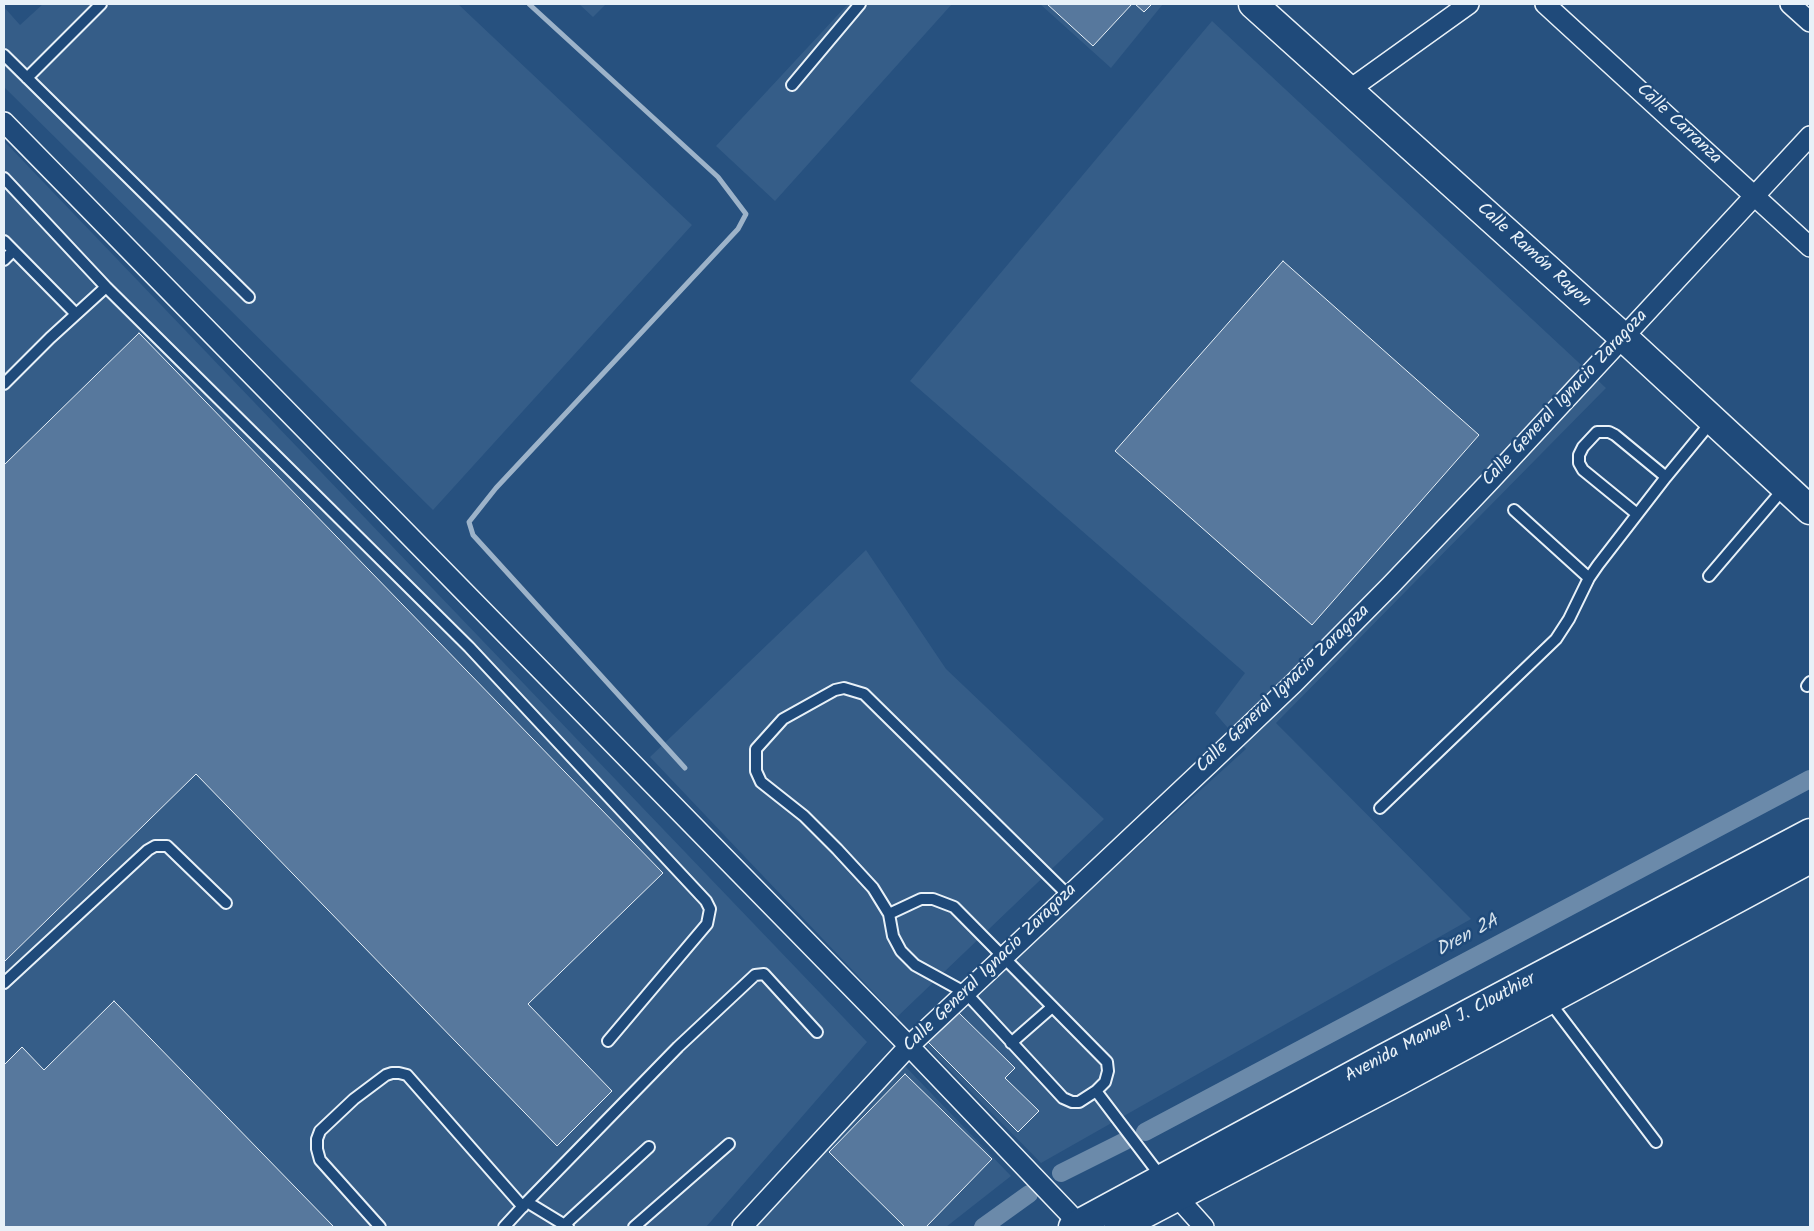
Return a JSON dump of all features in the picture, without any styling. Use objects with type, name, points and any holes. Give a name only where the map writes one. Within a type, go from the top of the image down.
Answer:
[{"type":"main road","name":"Calle Ramón Rayon","points":[[1253,4],[1623,337],[1810,510]]},
{"type":"main road","name":"Avenida Manuel J. Clouthier","points":[[1078,1226],[1169,1188],[1542,989],[1810,833]]},
{"type":"main road","name":"Avenida Manuel J. Clouthier","points":[[1542,989],[1810,859]]},
{"type":"main road","name":"Avenida Manuel J. Clouthier","points":[[1119,1227],[1169,1188]]},
{"type":"street","points":[[1349,90],[1469,4]]},
{"type":"street","name":"Calle Carranza","points":[[1545,4],[1810,246]]},
{"type":"street","points":[[1790,4],[1810,22]]},
{"type":"street","points":[[4,122],[909,1046],[1078,1226]]},
{"type":"street","name":"Calle General Ignacio Zaragoza","points":[[742,1227],[909,1046],[1004,959],[1068,895],[1300,676],[1390,586],[1478,494],[1810,136]]},
{"type":"street","points":[[1169,1188],[1204,1227]]},
{"type":"lane","points":[[27,78],[101,4]]},
{"type":"lane","points":[[792,85],[860,4]]},
{"type":"lane","points":[[4,55],[249,297]]},
{"type":"lane","points":[[4,178],[106,288],[470,648],[706,901],[710,909],[707,924],[608,1041]]},
{"type":"lane","points":[[4,242],[76,314]]},
{"type":"lane","points":[[4,260],[13,251]]},
{"type":"lane","points":[[4,384],[76,314],[106,288]]},
{"type":"lane","points":[[1380,808],[1556,639],[1569,619],[1589,578],[1666,477],[1713,420]]},
{"type":"lane","points":[[1637,514],[1583,470],[1579,463],[1579,455],[1583,447],[1597,432],[1609,432],[1666,477]]},
{"type":"lane","points":[[1709,576],[1785,487]]},
{"type":"lane","points":[[1514,510],[1589,578]]},
{"type":"lane","points":[[889,914],[921,899],[933,899],[954,907],[1051,1008],[1107,1062],[1107,1078],[1096,1091],[1079,1102],[1067,1101],[966,993],[915,965],[901,951],[893,936],[889,914],[873,888],[804,816],[761,782],[756,772],[756,749],[783,719],[835,690],[844,688],[864,694],[1068,895]]},
{"type":"lane","points":[[4,983],[154,846],[167,846],[226,903]]},
{"type":"lane","points":[[504,1227],[678,1047],[755,975],[764,974],[817,1032]]},
{"type":"lane","points":[[1542,989],[1656,1142]]},
{"type":"lane","points":[[1011,1043],[1051,1008]]},
{"type":"lane","points":[[380,1227],[320,1160],[317,1139],[320,1131],[354,1099],[386,1075],[392,1073],[407,1075],[525,1204],[566,1226],[649,1147]]},
{"type":"lane","points":[[1096,1091],[1169,1188]]},
{"type":"lane","points":[[634,1227],[729,1144]]},
{"type":"shaded area","points":[[43,4],[458,4],[692,225],[433,510],[4,87],[4,7],[20,25]]},
{"type":"shaded area","points":[[579,4],[606,4],[593,17]]},
{"type":"shaded area","points":[[848,4],[952,4],[775,201],[716,146]]},
{"type":"shaded area","points":[[1040,4],[1163,4],[1111,68]]},
{"type":"shaded area","points":[[1212,21],[1606,388],[1276,723],[1471,919],[1041,1163],[922,1042],[1246,749],[1215,713],[1245,673],[910,381]]},
{"type":"shaded area","points":[[4,141],[867,1042],[706,1227],[4,1227]]},
{"type":"shaded area","points":[[866,550],[946,669],[1104,819],[897,1017],[650,757]]},
{"type":"shaded area","points":[[904,1065],[1011,1176],[946,1227],[756,1227]]},
{"type":"building","points":[[1047,4],[1132,4],[1093,46]]},
{"type":"building","points":[[1135,4],[1152,4],[1144,12]]},
{"type":"building","points":[[1283,261],[1479,435],[1312,625],[1115,451]]},
{"type":"building","points":[[139,333],[663,873],[528,1004],[612,1091],[557,1146],[196,774],[4,962],[4,465]]},
{"type":"building","points":[[114,1001],[334,1227],[4,1227],[4,1065],[22,1047],[44,1070]]},
{"type":"building","points":[[958,1012],[1015,1068],[1005,1078],[1039,1111],[1018,1132],[928,1042]]},
{"type":"building","points":[[905,1074],[992,1159],[926,1227],[905,1227],[829,1152]]},
{"type":"waterway","points":[[529,4],[718,177],[746,214],[738,229],[496,488],[469,522],[473,535],[685,768]]},
{"type":"waterway","name":"Dren 2A","points":[[1145,1132],[1810,779]]},
{"type":"waterway","name":"Dren 2A","points":[[1061,1173],[1125,1141]]},
{"type":"waterway","name":"Dren 2A","points":[[983,1227],[1029,1194]]}]
